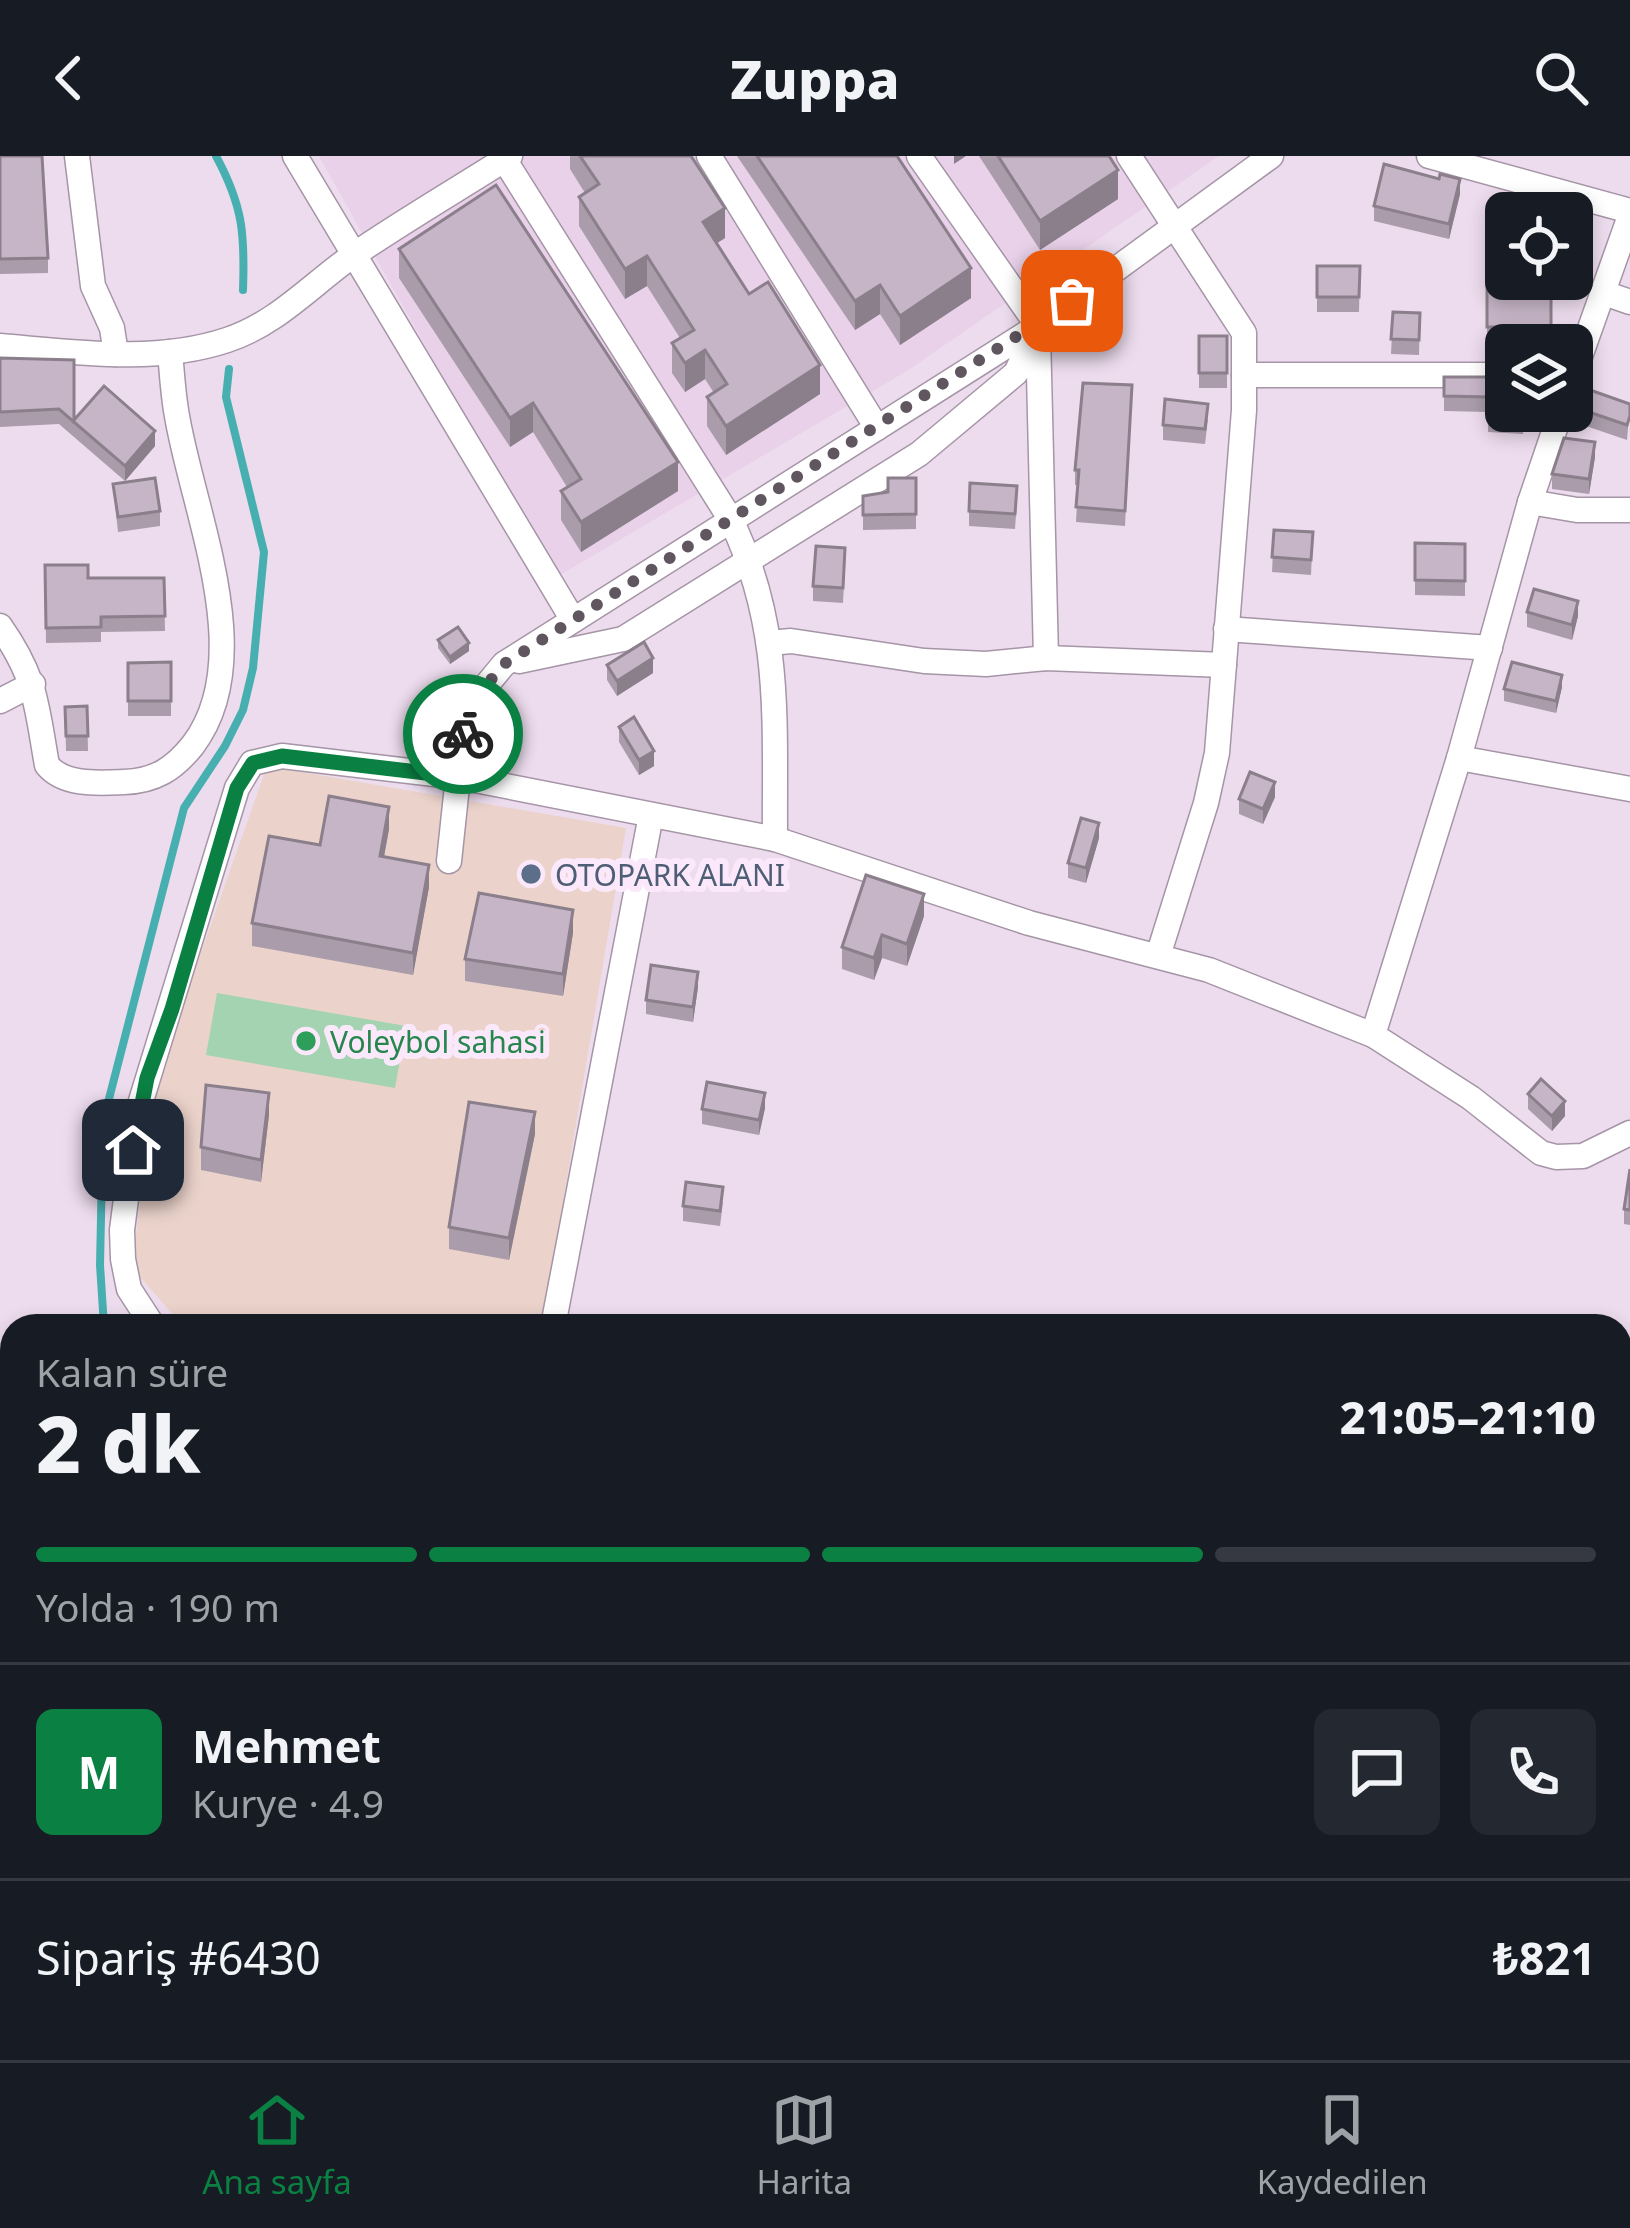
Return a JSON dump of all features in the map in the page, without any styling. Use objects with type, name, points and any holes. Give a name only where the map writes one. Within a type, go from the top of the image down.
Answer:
[{"type":"street","points":[[76,156],[93,286],[112,328],[116,354]]},
{"type":"street","points":[[295,156],[573,620]]},
{"type":"street","points":[[709,156],[877,428]]},
{"type":"street","points":[[920,156],[1038,326],[1046,658]]},
{"type":"street","points":[[1130,156],[1244,333],[1216,753],[1206,803],[1158,956]]},
{"type":"street","points":[[449,861],[465,711],[504,664],[1038,326],[1271,156]]},
{"type":"street","points":[[1429,156],[1630,213],[1592,324]]},
{"type":"street","points":[[0,346],[116,354],[170,352],[223,342],[253,330],[353,256],[507,158],[731,520],[750,560],[774,663],[775,839]]},
{"type":"street","points":[[1604,293],[1630,302]]},
{"type":"street","points":[[504,664],[622,639],[919,454],[1016,374],[1038,326]]},
{"type":"street","points":[[0,626],[34,684],[51,772],[78,781],[136,782],[158,777],[179,762],[198,738],[214,705],[221,663],[218,595],[177,416],[170,352]]},
{"type":"street","points":[[1244,375],[1485,375]]},
{"type":"street","points":[[1373,1035],[1554,432]]},
{"type":"street","points":[[1530,502],[1577,510],[1630,510]]},
{"type":"street","points":[[1226,629],[1490,648]]},
{"type":"street","points":[[770,643],[791,641],[924,661],[986,664],[1046,658],[1223,665]]},
{"type":"street","points":[[0,701],[34,684]]},
{"type":"street","points":[[145,1314],[129,1289],[123,1259],[122,1230],[137,1114],[237,788],[253,763],[282,756],[460,777],[775,839],[1029,923],[1209,970],[1373,1035],[1471,1098],[1541,1153],[1583,1156],[1630,1133]]},
{"type":"street","points":[[1459,758],[1630,789]]},
{"type":"street","points":[[555,1314],[651,815]]},
{"type":"shaded area","points":[[319,156],[1219,156],[910,369],[555,578]]},
{"type":"shaded area","points":[[267,766],[626,828],[544,1314],[172,1314],[132,1268],[151,1109]]},
{"type":"green space","name":"Voleybol sahasi","points":[[217,993],[406,1026],[395,1088],[206,1055]]},
{"type":"building","points":[[0,156],[42,156],[48,258],[0,259]]},
{"type":"building","points":[[580,156],[691,156],[725,208],[703,222],[749,294],[768,282],[820,365],[726,426],[707,397],[727,384],[705,350],[685,363],[672,343],[694,330],[647,256],[625,269],[579,197],[599,184]]},
{"type":"building","points":[[757,156],[897,156],[971,268],[900,316],[880,285],[855,301]]},
{"type":"building","points":[[998,156],[1109,156],[1118,170],[1040,221]]},
{"type":"building","points":[[1384,164],[1439,179],[1440,174],[1460,179],[1449,224],[1374,206]]},
{"type":"building","points":[[496,185],[678,462],[581,522],[561,491],[581,479],[533,403],[510,418],[399,249]]},
{"type":"building","points":[[1317,266],[1360,266],[1359,297],[1317,297]]},
{"type":"building","points":[[1487,300],[1551,300],[1551,324],[1487,324]]},
{"type":"building","points":[[1393,312],[1420,313],[1419,340],[1391,339]]},
{"type":"building","points":[[1199,336],[1227,336],[1227,373],[1199,373]]},
{"type":"building","points":[[0,358],[74,360],[74,420],[104,386],[155,431],[125,466],[59,409],[0,412]]},
{"type":"building","points":[[1444,377],[1485,377],[1485,397],[1444,396]]},
{"type":"building","points":[[1083,383],[1132,385],[1125,511],[1076,507]]},
{"type":"building","points":[[1593,391],[1630,404],[1627,425],[1593,413]]},
{"type":"building","points":[[1165,399],[1208,404],[1205,429],[1163,425]]},
{"type":"building","points":[[1564,438],[1595,442],[1589,479],[1552,474]]},
{"type":"building","points":[[155,478],[160,511],[118,517],[113,484]]},
{"type":"building","points":[[888,478],[916,478],[916,514],[863,515],[863,496],[888,492]]},
{"type":"building","points":[[970,483],[1017,486],[1015,514],[969,511]]},
{"type":"building","points":[[1274,530],[1313,532],[1311,560],[1272,557]]},
{"type":"building","points":[[1415,543],[1465,544],[1465,581],[1415,580]]},
{"type":"building","points":[[816,546],[845,548],[843,588],[813,586]]},
{"type":"building","points":[[45,565],[88,565],[88,578],[164,578],[165,616],[101,617],[101,627],[46,628]]},
{"type":"building","points":[[1534,589],[1578,601],[1572,625],[1527,612]]},
{"type":"building","points":[[458,627],[469,643],[450,657],[438,640]]},
{"type":"building","points":[[644,642],[653,658],[617,681],[607,665]]},
{"type":"building","points":[[171,662],[171,701],[128,701],[128,663]]},
{"type":"building","points":[[1512,662],[1562,675],[1556,701],[1504,689]]},
{"type":"building","points":[[87,706],[88,736],[66,736],[65,707]]},
{"type":"building","points":[[634,717],[654,751],[639,760],[619,727]]},
{"type":"building","points":[[509,723],[518,738],[502,748],[493,733]]},
{"type":"building","points":[[1250,772],[1275,782],[1263,809],[1239,799]]},
{"type":"building","points":[[329,796],[389,807],[380,856],[429,865],[413,953],[252,923],[269,836],[320,845]]},
{"type":"building","points":[[1081,818],[1099,823],[1086,868],[1068,863]]},
{"type":"building","points":[[866,875],[924,894],[907,944],[882,935],[874,958],[842,947]]},
{"type":"building","points":[[479,893],[573,910],[563,974],[465,959]]},
{"type":"building","points":[[651,965],[698,972],[693,1007],[646,1000]]},
{"type":"building","points":[[1541,1079],[1565,1101],[1552,1116],[1528,1094]]},
{"type":"building","points":[[707,1082],[765,1093],[759,1120],[702,1109]]},
{"type":"building","points":[[206,1085],[269,1093],[261,1160],[201,1147]]},
{"type":"building","points":[[469,1102],[535,1112],[509,1238],[449,1227]]},
{"type":"building","points":[[1630,1169],[1630,1210],[1624,1209]]},
{"type":"building","points":[[686,1182],[723,1187],[720,1211],[683,1206]]},
{"type":"waterway","points":[[216,156],[240,221],[243,290]]},
{"type":"waterway","points":[[103,1314],[103,1122],[184,808],[243,710],[253,668],[264,552],[226,397],[229,369]]},
{"type":"way so far","points":[[463,734],[465,711],[504,664],[1072,301]]},
{"type":"place","name":"OTOPARK ALANI","points":[[531,874]]},
{"type":"place","name":"Voleybol sahasi","points":[[306,1041]]},
{"type":"route","points":[[133,1150],[147,1078],[237,788],[253,763],[282,756],[460,777],[463,734]]}]
